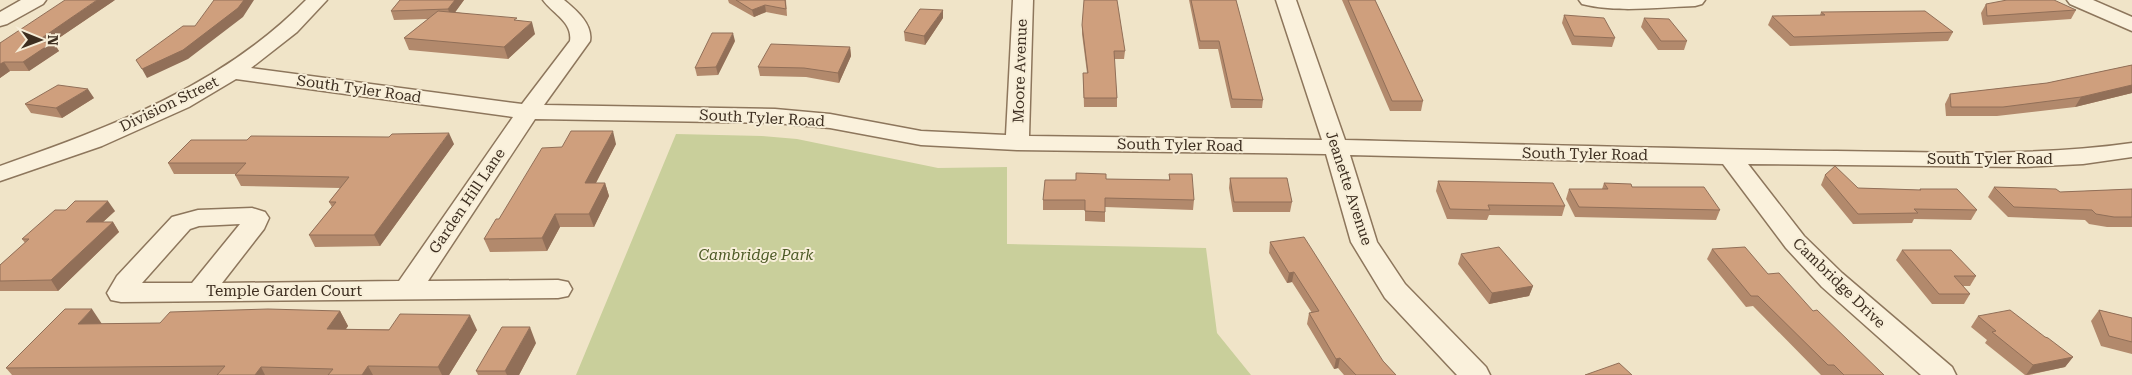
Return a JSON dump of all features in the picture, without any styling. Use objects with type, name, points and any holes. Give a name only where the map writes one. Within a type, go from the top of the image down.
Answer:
[{"type":"street","points":[[0,20],[36,0]]},
{"type":"street","name":"Division Street","points":[[0,174],[94,140],[181,102],[232,72],[290,28],[316,0]]},
{"type":"street","name":"Garden Hill Lane","points":[[406,291],[582,36],[580,28],[553,0]]},
{"type":"street","name":"Moore Avenue","points":[[1018,143],[1023,0]]},
{"type":"street","name":"Jeanette Avenue","points":[[1286,0],[1336,147],[1364,242],[1395,291],[1474,375]]},
{"type":"street","points":[[1589,0],[1626,2],[1696,0]]},
{"type":"street","points":[[2077,0],[2132,25]]},
{"type":"street","name":"South Tyler Road","points":[[232,72],[528,112],[776,116],[830,122],[921,138],[1018,143],[1336,147],[1730,158],[2024,160],[2084,157],[2132,150]]},
{"type":"street","name":"Cambridge Drive","points":[[1730,158],[1795,242],[1838,286],[1941,375]]},
{"type":"street","name":"Temple Garden Court","points":[[200,292],[255,223],[256,218],[252,216],[198,218],[181,223],[127,283],[121,293],[558,289]]},
{"type":"green space","name":"Cambridge Park","points":[[676,134],[762,136],[797,139],[938,168],[1007,167],[1007,244],[1206,248],[1217,333],[1251,375],[576,375]]},
{"type":"building","points":[[65,0],[97,0],[36,42],[53,42],[23,62],[4,62],[0,64],[0,43]]},
{"type":"building","points":[[214,0],[244,0],[238,8],[183,50],[142,69],[136,60],[183,26],[195,26]]},
{"type":"building","points":[[400,0],[455,0],[448,9],[391,11]]},
{"type":"building","points":[[736,0],[785,0],[786,9],[765,5],[752,10]]},
{"type":"building","points":[[1084,0],[1117,0],[1125,51],[1114,51],[1117,98],[1084,98],[1083,73],[1088,73],[1082,25]]},
{"type":"building","points":[[1191,0],[1236,0],[1263,100],[1232,99],[1219,41],[1200,41]]},
{"type":"building","points":[[1348,0],[1375,0],[1423,101],[1392,101]]},
{"type":"building","points":[[2007,0],[2054,0],[2076,10],[1987,16],[1986,4]]},
{"type":"building","points":[[920,9],[943,10],[924,36],[904,32]]},
{"type":"building","points":[[438,11],[517,18],[514,20],[532,22],[504,47],[404,38]]},
{"type":"building","points":[[1925,11],[1953,32],[1794,37],[1772,16],[1825,15],[1821,12]]},
{"type":"building","points":[[1564,15],[1604,18],[1615,38],[1574,36]]},
{"type":"building","points":[[1644,18],[1669,19],[1687,41],[1661,41]]},
{"type":"building","points":[[712,33],[733,33],[716,67],[695,68]]},
{"type":"building","points":[[771,44],[850,47],[838,73],[804,68],[758,67]]},
{"type":"building","points":[[2132,65],[2132,85],[2081,97],[2003,107],[1951,107],[1950,94],[2047,83]]},
{"type":"building","points":[[58,85],[88,89],[56,108],[25,104]]},
{"type":"building","points":[[571,131],[613,131],[585,183],[605,183],[589,214],[555,214],[542,238],[484,239],[496,219],[499,219],[542,148],[562,147]]},
{"type":"building","points":[[449,133],[374,235],[309,235],[336,202],[329,202],[349,177],[235,175],[246,163],[168,163],[191,140],[247,140],[251,136],[389,137],[392,134]]},
{"type":"building","points":[[1835,166],[1858,188],[1957,189],[1977,210],[1914,209],[1918,213],[1858,214],[1825,175]]},
{"type":"building","points":[[1076,173],[1106,174],[1106,179],[1170,180],[1169,174],[1192,174],[1194,200],[1105,198],[1105,212],[1085,211],[1085,200],[1043,200],[1045,180],[1076,180]]},
{"type":"building","points":[[1230,178],[1287,178],[1292,202],[1234,202]]},
{"type":"building","points":[[1438,181],[1553,183],[1565,206],[1488,205],[1490,210],[1450,209]]},
{"type":"building","points":[[1604,183],[1631,184],[1632,187],[1704,187],[1720,210],[1579,207],[1569,189],[1608,189]]},
{"type":"building","points":[[1994,187],[2056,189],[2060,192],[2132,189],[2132,217],[2096,214],[2092,210],[2014,207]]},
{"type":"building","points":[[75,201],[108,201],[86,222],[113,222],[51,280],[0,281],[0,265],[29,239],[22,239],[55,210],[66,210]]},
{"type":"building","points":[[1304,237],[1383,361],[1396,375],[1356,375],[1340,358],[1336,359],[1309,313],[1319,311],[1294,272],[1289,273],[1270,242]]},
{"type":"building","points":[[1499,247],[1533,286],[1492,293],[1461,254]]},
{"type":"building","points":[[1745,247],[1768,274],[1779,273],[1813,311],[1817,310],[1884,375],[1844,375],[1834,365],[1828,365],[1758,296],[1751,296],[1712,249]]},
{"type":"building","points":[[1902,250],[1951,250],[1976,276],[1954,276],[1970,294],[1939,294]]},
{"type":"building","points":[[65,309],[92,309],[78,324],[160,323],[170,312],[268,309],[340,311],[327,329],[389,330],[400,314],[470,315],[438,367],[368,366],[362,375],[328,375],[333,369],[261,367],[255,375],[217,375],[225,366],[6,368]]},
{"type":"building","points":[[2010,310],[2073,357],[2033,365],[1992,332],[1996,331],[1978,316]]},
{"type":"building","points":[[2099,310],[2132,318],[2132,342],[2109,336]]},
{"type":"building","points":[[502,327],[530,327],[505,371],[476,371]]},
{"type":"building","points":[[1619,363],[1632,375],[1585,375]]}]
